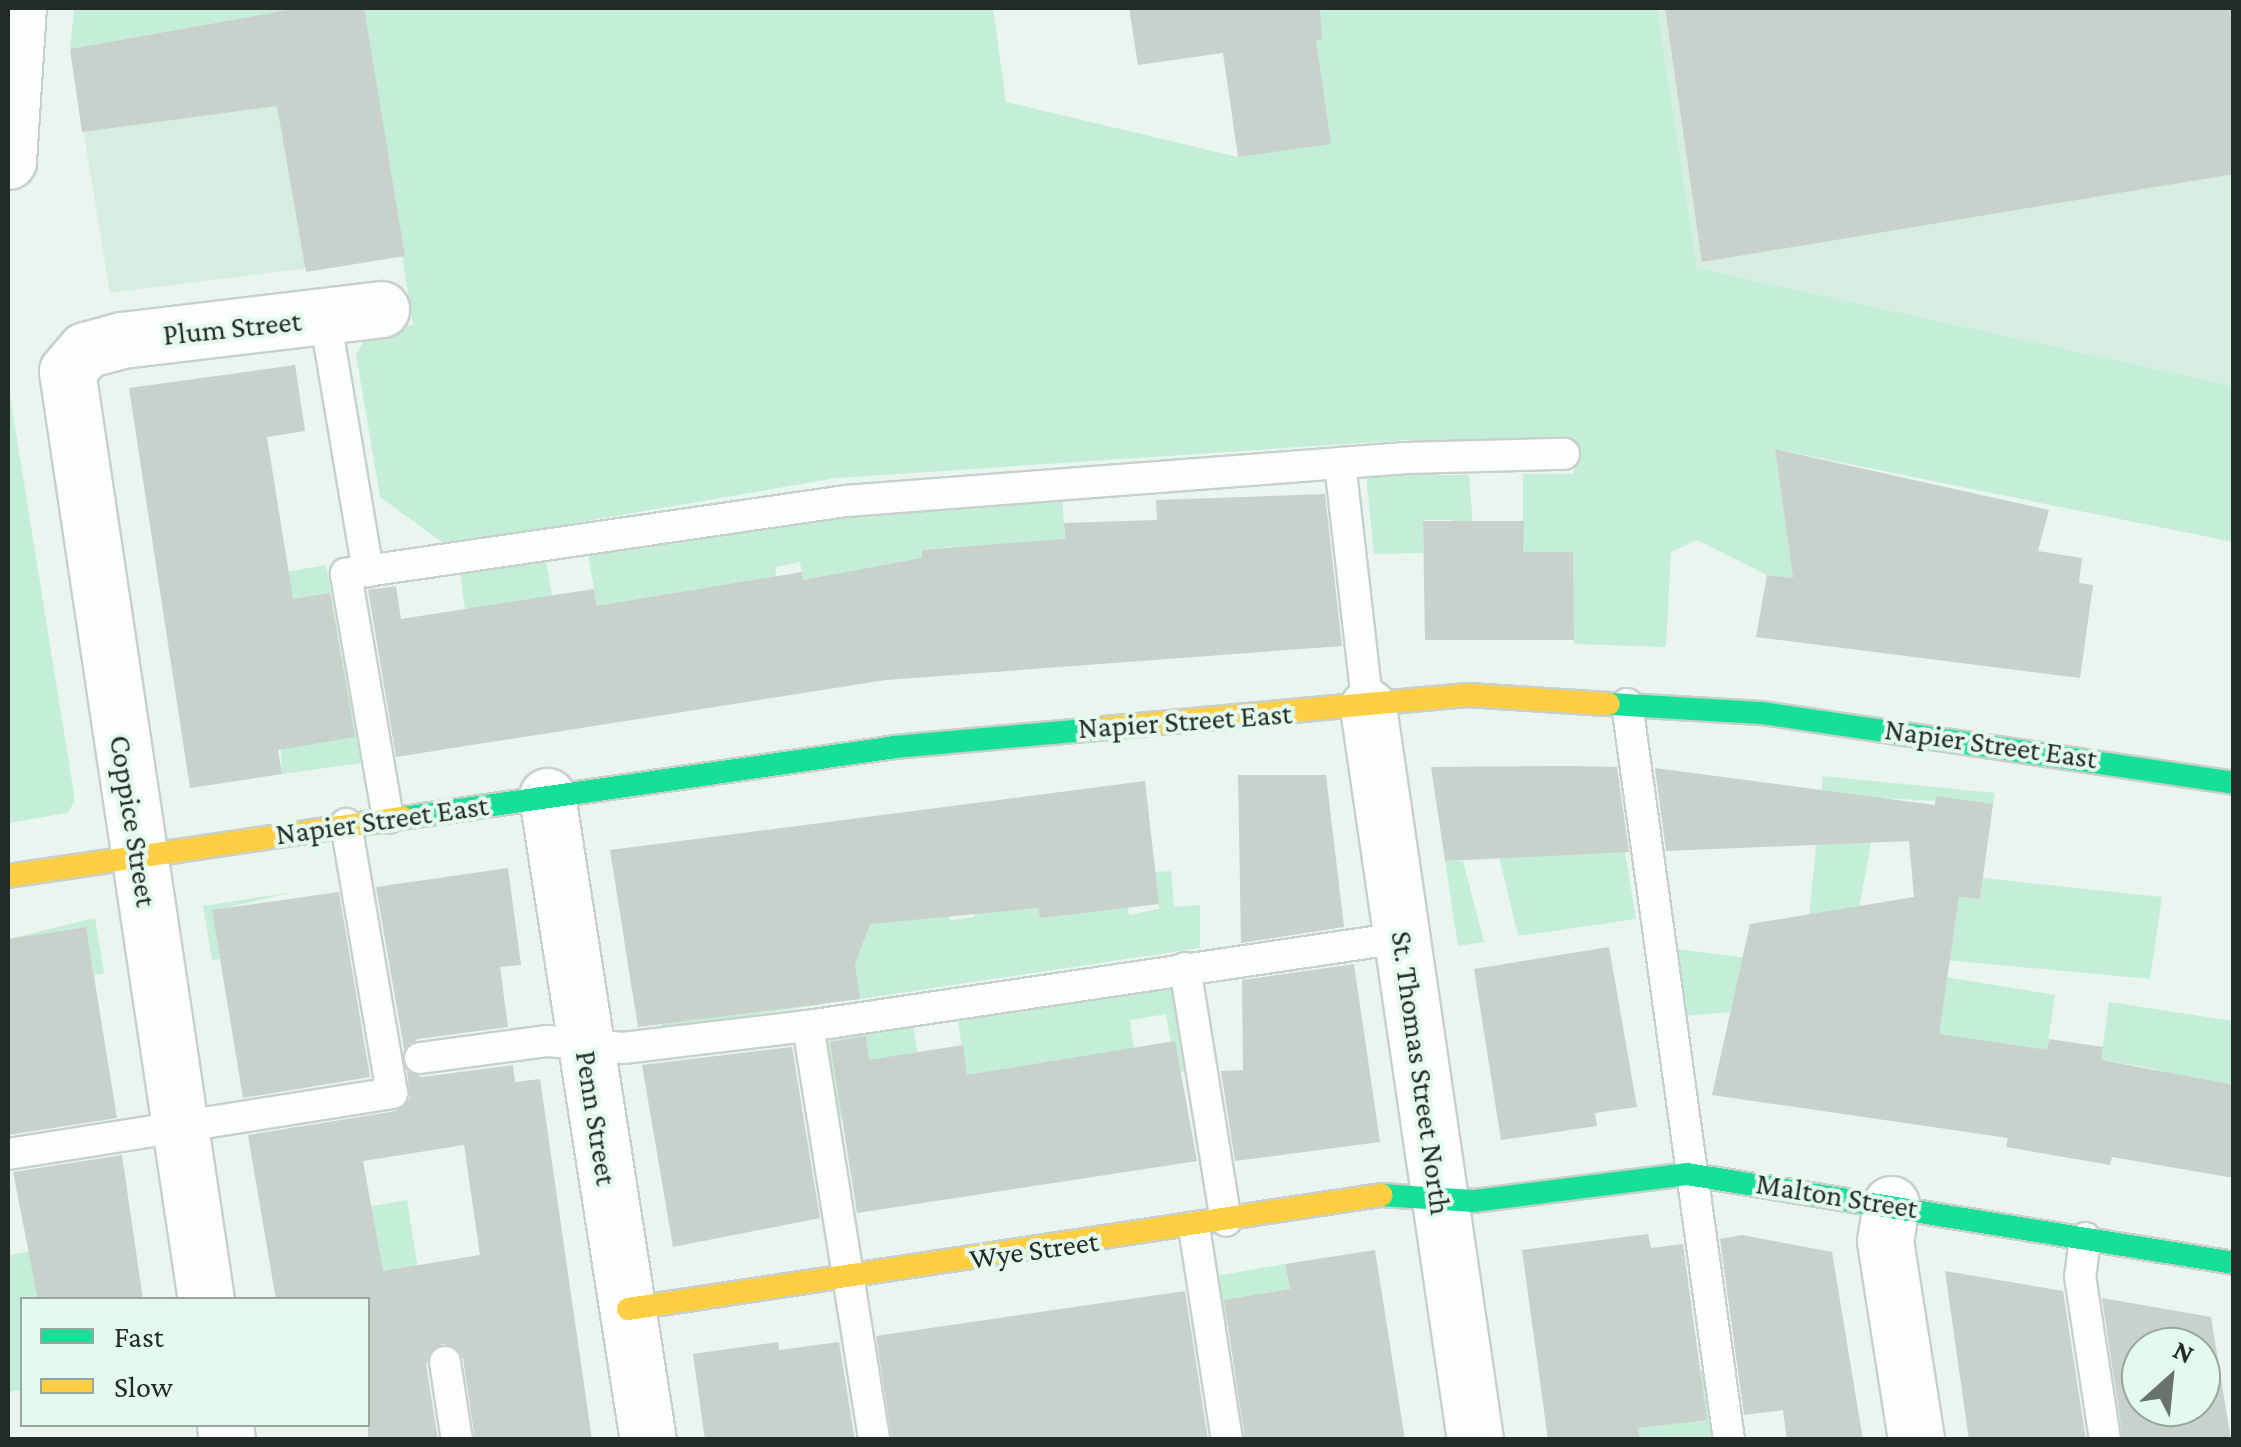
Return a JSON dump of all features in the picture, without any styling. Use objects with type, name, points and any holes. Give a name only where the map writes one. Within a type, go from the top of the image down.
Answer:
[{"type":"street","points":[[8,161],[18,8]]},
{"type":"street","name":"Plum Street","points":[[84,350],[381,309]]},
{"type":"street","name":"Coppice Street","points":[[84,350],[67,371],[68,396],[206,1297]]},
{"type":"street","name":"Napier Street East","points":[[8,876],[346,824],[894,748],[1468,695],[1627,704],[1944,735],[2234,782]]},
{"type":"street","name":"St. Thomas Street North","points":[[1368,707],[1475,1440]]},
{"type":"street","name":"Penn Street","points":[[547,796],[648,1440]]},
{"type":"street","name":"Malton Street","points":[[1439,1197],[1484,1200],[1688,1174],[1891,1204],[2234,1263]]},
{"type":"street","name":"Wye Street","points":[[628,1309],[1405,1191],[1439,1197]]},
{"type":"street","points":[[1891,1204],[1886,1241],[1916,1440]]},
{"type":"lane","points":[[325,317],[368,571]]},
{"type":"lane","points":[[388,818],[346,574],[846,501],[1340,463],[1564,454]]},
{"type":"lane","points":[[1340,463],[1368,707]]},
{"type":"lane","points":[[1627,704],[1688,1174],[1729,1440]]},
{"type":"lane","points":[[8,1154],[392,1092],[346,824]]},
{"type":"lane","points":[[420,1058],[584,1043],[622,1048],[808,1026],[1400,938]]},
{"type":"lane","points":[[1186,968],[1226,1221]]},
{"type":"lane","points":[[808,1026],[874,1440]]},
{"type":"lane","points":[[1194,1226],[1227,1440]]},
{"type":"lane","points":[[2086,1238],[2080,1276],[2105,1440]]},
{"type":"lane","points":[[445,1362],[457,1440]]},
{"type":"shaded area","points":[[299,8],[364,8],[405,256],[110,293],[70,49]]},
{"type":"shaded area","points":[[1657,8],[2233,8],[2233,386],[1697,268]]},
{"type":"green space","points":[[74,8],[299,8],[70,49]]},
{"type":"green space","points":[[364,8],[993,8],[1006,102],[1238,157],[1330,143],[1311,8],[1657,8],[1697,268],[2233,386],[2233,542],[1775,449],[1793,578],[1767,575],[1697,540],[1671,552],[1666,647],[1574,644],[1573,553],[1523,552],[1523,474],[1574,474],[1573,440],[1406,440],[837,478],[446,545],[380,497],[356,354],[368,334],[413,325]]},
{"type":"green space","points":[[8,383],[75,801],[67,813],[8,823]]},
{"type":"green space","points":[[1366,475],[1469,475],[1475,551],[1452,552],[1452,520],[1423,520],[1423,553],[1374,554]]},
{"type":"green space","points":[[1062,493],[1067,575],[956,585],[952,547],[922,550],[925,588],[807,603],[800,562],[775,567],[782,610],[715,587],[691,590],[603,641],[588,554],[769,524]]},
{"type":"green space","points":[[546,561],[561,648],[465,609],[460,573]]},
{"type":"green space","points":[[326,565],[361,763],[282,774],[274,574]]},
{"type":"green space","points":[[1823,776],[1995,793],[1993,804],[1879,798],[1856,926],[1953,938],[1959,897],[1980,899],[1983,878],[2162,897],[2150,979],[1806,947]]},
{"type":"green space","points":[[785,824],[801,933],[945,884],[950,920],[975,917],[970,882],[1032,874],[1040,918],[1066,915],[1122,864],[1129,915],[1159,909],[1155,872],[1171,871],[1174,907],[1200,905],[1200,948],[860,999],[852,942],[815,948],[823,1004],[662,1029],[656,987],[632,991],[624,939],[794,915]]},
{"type":"green space","points":[[1625,852],[1636,919],[1518,936],[1499,856]]},
{"type":"green space","points":[[1445,861],[1463,861],[1484,942],[1458,946]]},
{"type":"green space","points":[[293,892],[213,911],[220,959],[212,960],[203,906]]},
{"type":"green space","points":[[95,918],[104,973],[94,975],[86,927],[8,939]]},
{"type":"green space","points":[[1671,948],[1784,963],[1735,992],[1730,1012],[1683,1016]]},
{"type":"green space","points":[[1890,968],[2055,995],[2047,1050],[1983,1064],[1883,997]]},
{"type":"green space","points":[[1171,983],[1184,1072],[1176,1073],[1166,1014],[1130,1020],[1134,1050],[967,1078],[957,1016]]},
{"type":"green space","points":[[2109,1002],[2233,1021],[2233,1085],[2152,1098],[2156,1069],[2101,1060]]},
{"type":"green space","points":[[913,1023],[926,1109],[837,1119],[824,1038]]},
{"type":"green space","points":[[407,1200],[424,1307],[370,1315],[370,1305],[395,1300],[390,1270],[355,1275],[344,1211]]},
{"type":"green space","points":[[57,1247],[64,1297],[20,1297],[20,1390],[8,1392],[8,1255]]},
{"type":"green space","points":[[1285,1264],[1290,1289],[1263,1293],[1267,1319],[1225,1326],[1216,1276]]},
{"type":"green space","points":[[1702,1370],[1713,1439],[1640,1439],[1638,1428],[1686,1422],[1630,1380]]},
{"type":"building","points":[[299,8],[364,8],[405,256],[306,272],[277,106],[82,132],[70,49]]},
{"type":"building","points":[[1129,8],[1320,8],[1322,40],[1316,40],[1331,144],[1238,157],[1223,53],[1138,65]]},
{"type":"building","points":[[1665,8],[2234,8],[2234,174],[1702,262]]},
{"type":"building","points":[[295,365],[305,431],[267,437],[293,599],[330,593],[355,737],[278,750],[282,774],[190,788],[129,388]]},
{"type":"building","points":[[1775,449],[2049,510],[2038,551],[2082,558],[2079,583],[2093,585],[2080,678],[1756,637],[1767,575],[1793,578]]},
{"type":"building","points":[[1325,494],[1342,646],[886,680],[396,757],[368,590],[396,586],[401,619],[594,589],[597,606],[802,572],[803,580],[922,558],[922,550],[1065,539],[1064,523],[1157,520],[1156,500]]},
{"type":"building","points":[[1423,521],[1524,521],[1523,552],[1573,552],[1574,640],[1425,640]]},
{"type":"building","points":[[1431,767],[1617,767],[1629,852],[1445,861]]},
{"type":"building","points":[[1655,768],[1935,805],[1936,796],[1993,804],[1980,899],[1959,897],[1939,1034],[2047,1050],[2049,1039],[2103,1047],[2101,1060],[2234,1085],[2234,1178],[2112,1157],[2110,1165],[2006,1147],[2008,1138],[1712,1095],[1750,924],[1914,897],[1909,841],[1666,851]]},
{"type":"building","points":[[1238,775],[1326,775],[1344,927],[1241,943]]},
{"type":"building","points":[[1145,781],[1159,904],[1040,918],[1038,908],[870,924],[855,964],[860,999],[638,1027],[610,850]]},
{"type":"building","points":[[508,868],[521,965],[500,967],[508,1027],[418,1039],[404,1049],[376,887]]},
{"type":"building","points":[[339,892],[370,1077],[243,1098],[212,910]]},
{"type":"building","points":[[86,927],[117,1118],[8,1135],[8,939]]},
{"type":"building","points":[[1609,947],[1637,1107],[1595,1113],[1597,1126],[1501,1140],[1474,969]]},
{"type":"building","points":[[1354,964],[1380,1142],[1235,1161],[1221,1071],[1243,1070],[1242,980]]},
{"type":"building","points":[[866,1036],[869,1060],[963,1045],[967,1075],[1175,1041],[1197,1161],[857,1213],[830,1042]]},
{"type":"building","points":[[792,1047],[820,1218],[673,1247],[642,1065]]},
{"type":"building","points":[[513,1065],[515,1082],[540,1079],[592,1440],[475,1440],[463,1358],[443,1343],[426,1364],[438,1440],[368,1440],[370,1297],[275,1297],[248,1135],[396,1111],[410,1099],[407,1071],[422,1077]],"holes":[[[464,1145],[480,1255],[383,1271],[363,1161]]]},
{"type":"building","points":[[122,1155],[143,1297],[37,1297],[13,1172]]},
{"type":"building","points":[[1648,1234],[1651,1248],[1683,1244],[1707,1420],[1638,1428],[1640,1440],[1548,1440],[1522,1250]]},
{"type":"building","points":[[1742,1235],[1832,1252],[1863,1440],[1787,1440],[1783,1410],[1744,1415],[1720,1239]]},
{"type":"building","points":[[1375,1250],[1405,1440],[1245,1440],[1224,1300],[1290,1289],[1285,1264]]},
{"type":"building","points":[[1945,1271],[2063,1291],[2086,1440],[1969,1440]]},
{"type":"building","points":[[1185,1291],[1208,1440],[892,1440],[876,1336]]},
{"type":"building","points":[[2102,1298],[2211,1317],[2213,1327],[2121,1327],[2121,1426]]},
{"type":"building","points":[[778,1342],[779,1350],[839,1342],[855,1440],[705,1440],[693,1354]]},
{"type":"building","points":[[2221,1378],[2231,1440],[2123,1440],[2121,1427],[2221,1427]]},
{"type":"traffic: fast","points":[[1609,704],[1762,713],[2234,783]]},
{"type":"traffic: fast","points":[[403,818],[894,747],[1105,728]]},
{"type":"traffic: fast","points":[[1381,1195],[1474,1201],[1687,1174],[2234,1263]]},
{"type":"traffic: slow","points":[[1105,728],[1468,695],[1609,704]]},
{"type":"traffic: slow","points":[[8,876],[403,818]]},
{"type":"traffic: slow","points":[[628,1309],[1381,1195]]}]
